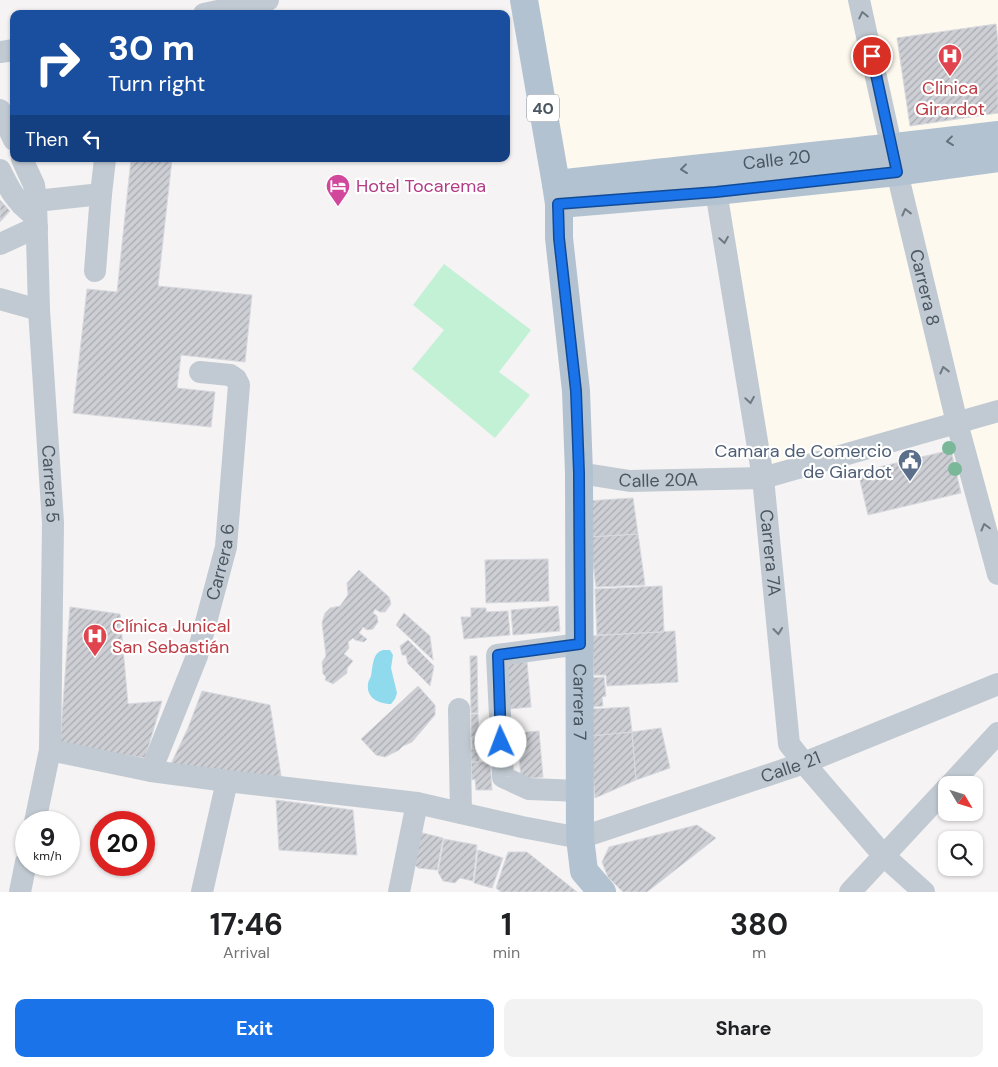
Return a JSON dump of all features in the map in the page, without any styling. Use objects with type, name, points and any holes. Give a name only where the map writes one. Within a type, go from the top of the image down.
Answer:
[{"type":"main road","name":"Carrera 7","points":[[524,0],[557,194],[559,238],[576,391],[579,473],[580,838],[584,871],[602,892]]},
{"type":"main road","name":"Calle 20","points":[[894,160],[998,135]]},
{"type":"main road","name":"Calle 20","points":[[557,194],[894,160],[998,158]]},
{"type":"street","points":[[222,10],[268,0]]},
{"type":"street","name":"Carrera 8","points":[[859,0],[894,160],[957,423],[998,574]]},
{"type":"street","points":[[0,110],[10,131]]},
{"type":"street","name":"Carrera 5","points":[[23,162],[34,185],[33,213],[53,523],[50,750]]},
{"type":"street","points":[[95,272],[105,162]]},
{"type":"street","points":[[0,170],[13,196],[33,213]]},
{"type":"street","name":"Carrera 7A","points":[[715,179],[763,478],[789,744],[884,856],[924,892]]},
{"type":"street","points":[[0,244],[33,213],[101,194]]},
{"type":"street","points":[[0,299],[39,310]]},
{"type":"street","name":"Carrera 6","points":[[151,771],[197,656],[226,547],[239,385],[236,378],[230,375],[200,372]]},
{"type":"street","name":"Calle 20A","points":[[579,473],[630,481],[763,478],[998,411]]},
{"type":"street","points":[[580,644],[498,655],[502,776],[530,789],[580,791]]},
{"type":"street","name":"Calle 21","points":[[580,838],[804,763],[998,684]]},
{"type":"street","points":[[459,709],[461,813]]},
{"type":"street","points":[[958,776],[998,733]]},
{"type":"street","points":[[37,811],[50,750],[151,771],[417,803],[580,838]]},
{"type":"street","points":[[202,892],[227,781]]},
{"type":"street","points":[[850,892],[938,798]]},
{"type":"street","points":[[400,892],[417,803]]},
{"type":"street","points":[[20,892],[23,876]]},
{"type":"shaded area","points":[[524,0],[859,0],[892,148],[556,184]]},
{"type":"shaded area","points":[[861,0],[998,0],[998,131],[895,143]]},
{"type":"shaded area","points":[[998,158],[998,574],[957,424],[763,478],[716,192]]},
{"type":"green space","points":[[444,264],[531,330],[499,372],[530,395],[495,438],[412,369],[444,330],[413,305]]},
{"type":"water","points":[[383,650],[390,650],[393,655],[391,668],[397,693],[391,704],[382,703],[374,699],[368,689],[375,657]]},
{"type":"building","name":"Clinica Girardot","points":[[996,24],[998,41],[998,113],[910,126],[897,38]]},
{"type":"building","points":[[131,162],[172,162],[158,286],[252,295],[245,362],[181,355],[177,388],[215,392],[211,427],[73,413],[87,289],[117,292]]},
{"type":"building","points":[[0,200],[10,211],[0,222]]},
{"type":"building","name":"Camara de Comercio de Giardot","points":[[951,450],[961,493],[868,515],[858,472]]},
{"type":"building","points":[[633,498],[638,534],[590,537],[586,501]]},
{"type":"building","points":[[638,534],[645,585],[596,587],[590,537]]},
{"type":"building","points":[[548,559],[549,601],[486,603],[485,560]]},
{"type":"building","points":[[359,570],[389,597],[391,604],[385,612],[375,609],[373,613],[377,616],[378,622],[373,629],[367,630],[363,627],[359,633],[367,639],[364,642],[353,638],[348,642],[349,648],[344,654],[353,661],[347,668],[347,673],[333,684],[325,680],[326,677],[323,674],[322,662],[326,656],[322,623],[325,613],[330,608],[340,606],[348,595],[347,583]]},
{"type":"building","points":[[662,586],[664,632],[597,635],[595,589]]},
{"type":"building","points":[[558,606],[560,631],[513,635],[511,610]]},
{"type":"building","name":"Clínica Junical San Sebastián","points":[[70,607],[120,614],[128,704],[162,701],[145,758],[60,746]]},
{"type":"building","points":[[471,608],[486,608],[486,612],[508,611],[510,635],[464,639],[461,617],[471,617]]},
{"type":"building","points":[[404,613],[430,636],[433,660],[396,625]]},
{"type":"building","points":[[675,631],[678,682],[607,686],[606,675],[594,675],[592,636]]},
{"type":"building","points":[[408,640],[434,666],[430,686],[408,664],[406,655],[402,655],[400,646]]},
{"type":"building","points":[[470,656],[477,656],[478,713],[471,713]]},
{"type":"building","points":[[527,662],[531,707],[509,709],[505,663]]},
{"type":"building","points":[[604,677],[606,696],[602,697],[603,706],[590,707],[589,678]]},
{"type":"building","points":[[418,686],[435,705],[435,715],[412,742],[385,757],[376,755],[361,739]]},
{"type":"building","name":"Clínica Junical San Sebastián","points":[[202,691],[270,705],[282,782],[169,768],[188,728]]},
{"type":"building","points":[[629,707],[632,732],[590,736],[593,709]]},
{"type":"building","points":[[471,714],[478,714],[479,737],[471,737]]},
{"type":"building","points":[[661,728],[670,768],[636,780],[632,732]]},
{"type":"building","points":[[539,731],[543,777],[521,779],[517,733]]},
{"type":"building","points":[[632,732],[636,780],[595,798],[590,736]]},
{"type":"building","points":[[472,737],[479,737],[479,748],[472,749]]},
{"type":"building","points":[[471,749],[479,749],[479,762],[471,762]]},
{"type":"building","points":[[471,762],[490,762],[492,790],[476,790],[475,779],[472,780]]},
{"type":"building","points":[[276,800],[353,810],[357,855],[279,850]]},
{"type":"building","points":[[697,825],[716,838],[647,892],[623,892],[608,877],[602,862],[609,847]]},
{"type":"building","points":[[419,832],[443,838],[437,870],[418,868],[414,864]]},
{"type":"building","points":[[444,839],[477,845],[473,881],[460,878],[455,883],[443,881],[438,872]]},
{"type":"building","points":[[478,850],[503,858],[492,888],[474,883]]},
{"type":"building","points":[[508,852],[527,852],[577,892],[501,892],[496,888]]},
{"type":"place","name":"Clinica Girardot","points":[[950,77]]},
{"type":"place","name":"Hotel Tocarema","points":[[338,207]]},
{"type":"place","name":"Camara de Comercio de Giardot","points":[[910,482]]},
{"type":"place","name":"Clínica Junical San Sebastián","points":[[95,657]]},
{"type":"route","points":[[501,742],[498,655],[580,644],[579,473],[576,391],[559,238],[558,204],[716,192],[897,172],[872,56]]}]
